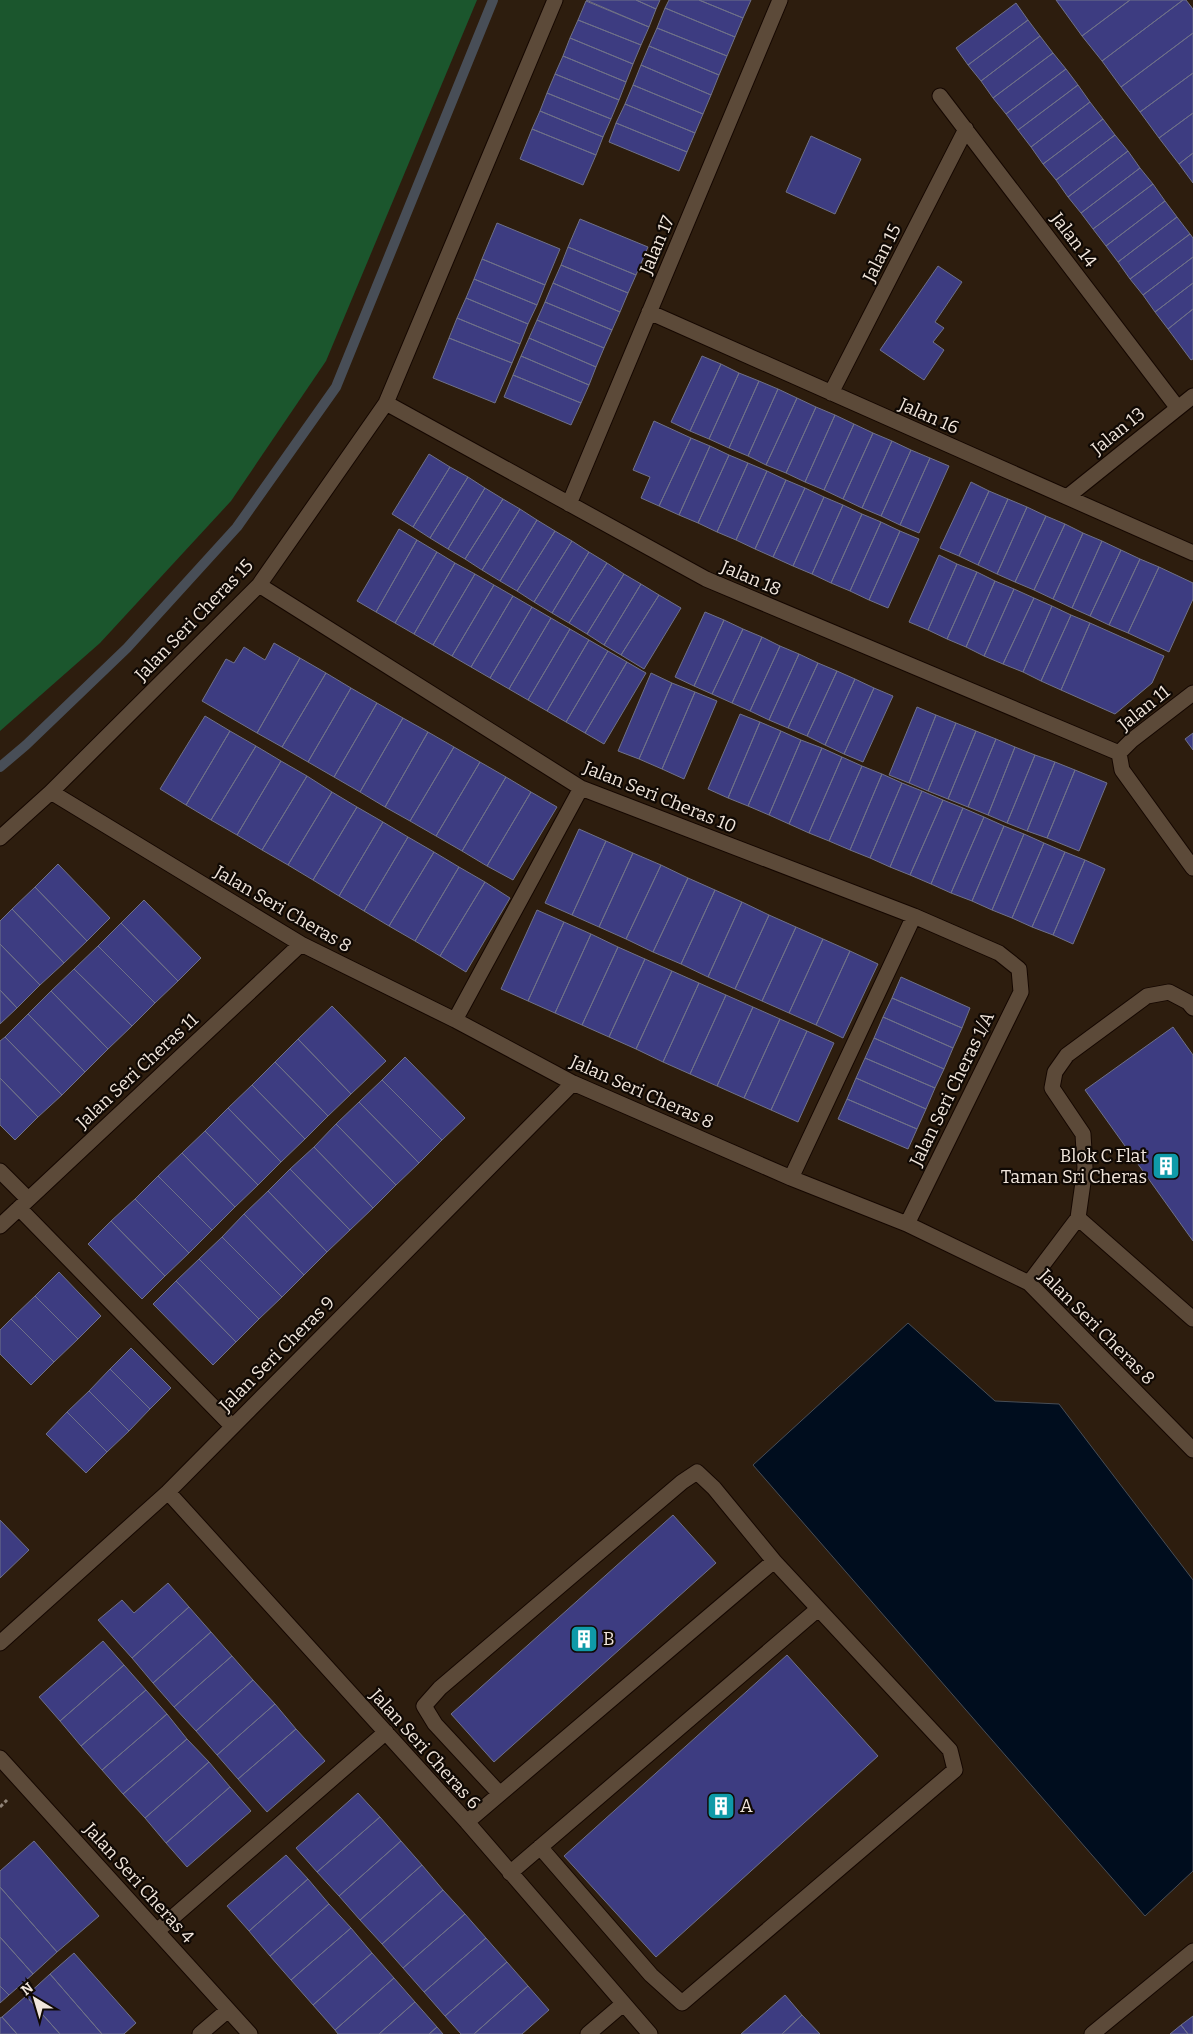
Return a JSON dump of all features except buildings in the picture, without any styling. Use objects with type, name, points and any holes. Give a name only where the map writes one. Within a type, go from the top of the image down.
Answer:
[{"type":"street","points":[[386,403],[555,0]]},
{"type":"street","name":"Jalan 17","points":[[569,504],[780,0]]},
{"type":"street","name":"Jalan 14","points":[[940,96],[1177,407]]},
{"type":"street","name":"Jalan 15","points":[[831,393],[966,130]]},
{"type":"street","name":"Jalan 16","points":[[649,312],[1193,553]]},
{"type":"street","name":"Jalan 13","points":[[1067,497],[1193,396]]},
{"type":"street","name":"Jalan 18","points":[[386,403],[706,579],[1119,753]]},
{"type":"street","name":"Jalan Seri Cheras 15","points":[[0,838],[51,792],[259,584],[386,403]]},
{"type":"street","name":"Jalan Seri Cheras 10","points":[[259,584],[581,788],[914,916],[999,953],[1019,969]]},
{"type":"street","name":"Jalan 11","points":[[1119,753],[1132,740],[1193,693]]},
{"type":"street","points":[[1119,753],[1122,770],[1193,868]]},
{"type":"street","points":[[455,1020],[581,788]]},
{"type":"street","name":"Jalan Seri Cheras 8","points":[[51,792],[300,944],[455,1020],[573,1083],[791,1178],[907,1224],[1029,1283],[1193,1450]]},
{"type":"street","points":[[791,1178],[914,916]]},
{"type":"street","name":"Jalan Seri Cheras 11","points":[[0,1226],[300,944]]},
{"type":"street","name":"Jalan Seri Cheras 1/A","points":[[907,1224],[1021,992],[1019,969]]},
{"type":"street","points":[[1029,1283],[1078,1218],[1086,1168],[1083,1134],[1052,1088],[1055,1072],[1067,1055],[1147,996],[1169,992],[1188,1002],[1193,1008]]},
{"type":"street","name":"Jalan Seri Cheras 9","points":[[0,1643],[168,1492],[573,1083]]},
{"type":"street","points":[[0,1171],[23,1204],[232,1426]]},
{"type":"street","points":[[1078,1218],[1193,1319]]},
{"type":"street","points":[[500,1794],[435,1724],[424,1706],[440,1688],[674,1489],[697,1472],[714,1488],[774,1562],[950,1750],[955,1770],[682,2004],[651,1975],[540,1848]]},
{"type":"street","name":"Jalan Seri Cheras 6","points":[[168,1492],[386,1732],[650,2034]]},
{"type":"street","points":[[466,1822],[774,1562]]},
{"type":"street","points":[[510,1873],[818,1609]]},
{"type":"street","points":[[157,1931],[386,1732]]},
{"type":"street","name":"Jalan Seri Cheras 4","points":[[0,1758],[250,2034]]},
{"type":"street","points":[[1092,2034],[1193,1951]]},
{"type":"street","points":[[588,2034],[622,2004]]},
{"type":"street","points":[[200,2034],[228,2010]]},
{"type":"green space","points":[[0,0],[477,0],[326,361],[231,501],[100,643],[0,731]]},
{"type":"water","points":[[908,1323],[995,1401],[1059,1404],[1193,1580],[1193,1871],[1145,1916],[753,1465]]},
{"type":"waterway","points":[[0,767],[26,745],[127,648],[237,527],[336,387],[493,0]]},
{"type":"place","name":"Blok C Flat Taman Sri Cheras","points":[[1166,1166]]},
{"type":"place","name":"B","points":[[584,1639]]},
{"type":"place","name":"A","points":[[721,1806]]}]
